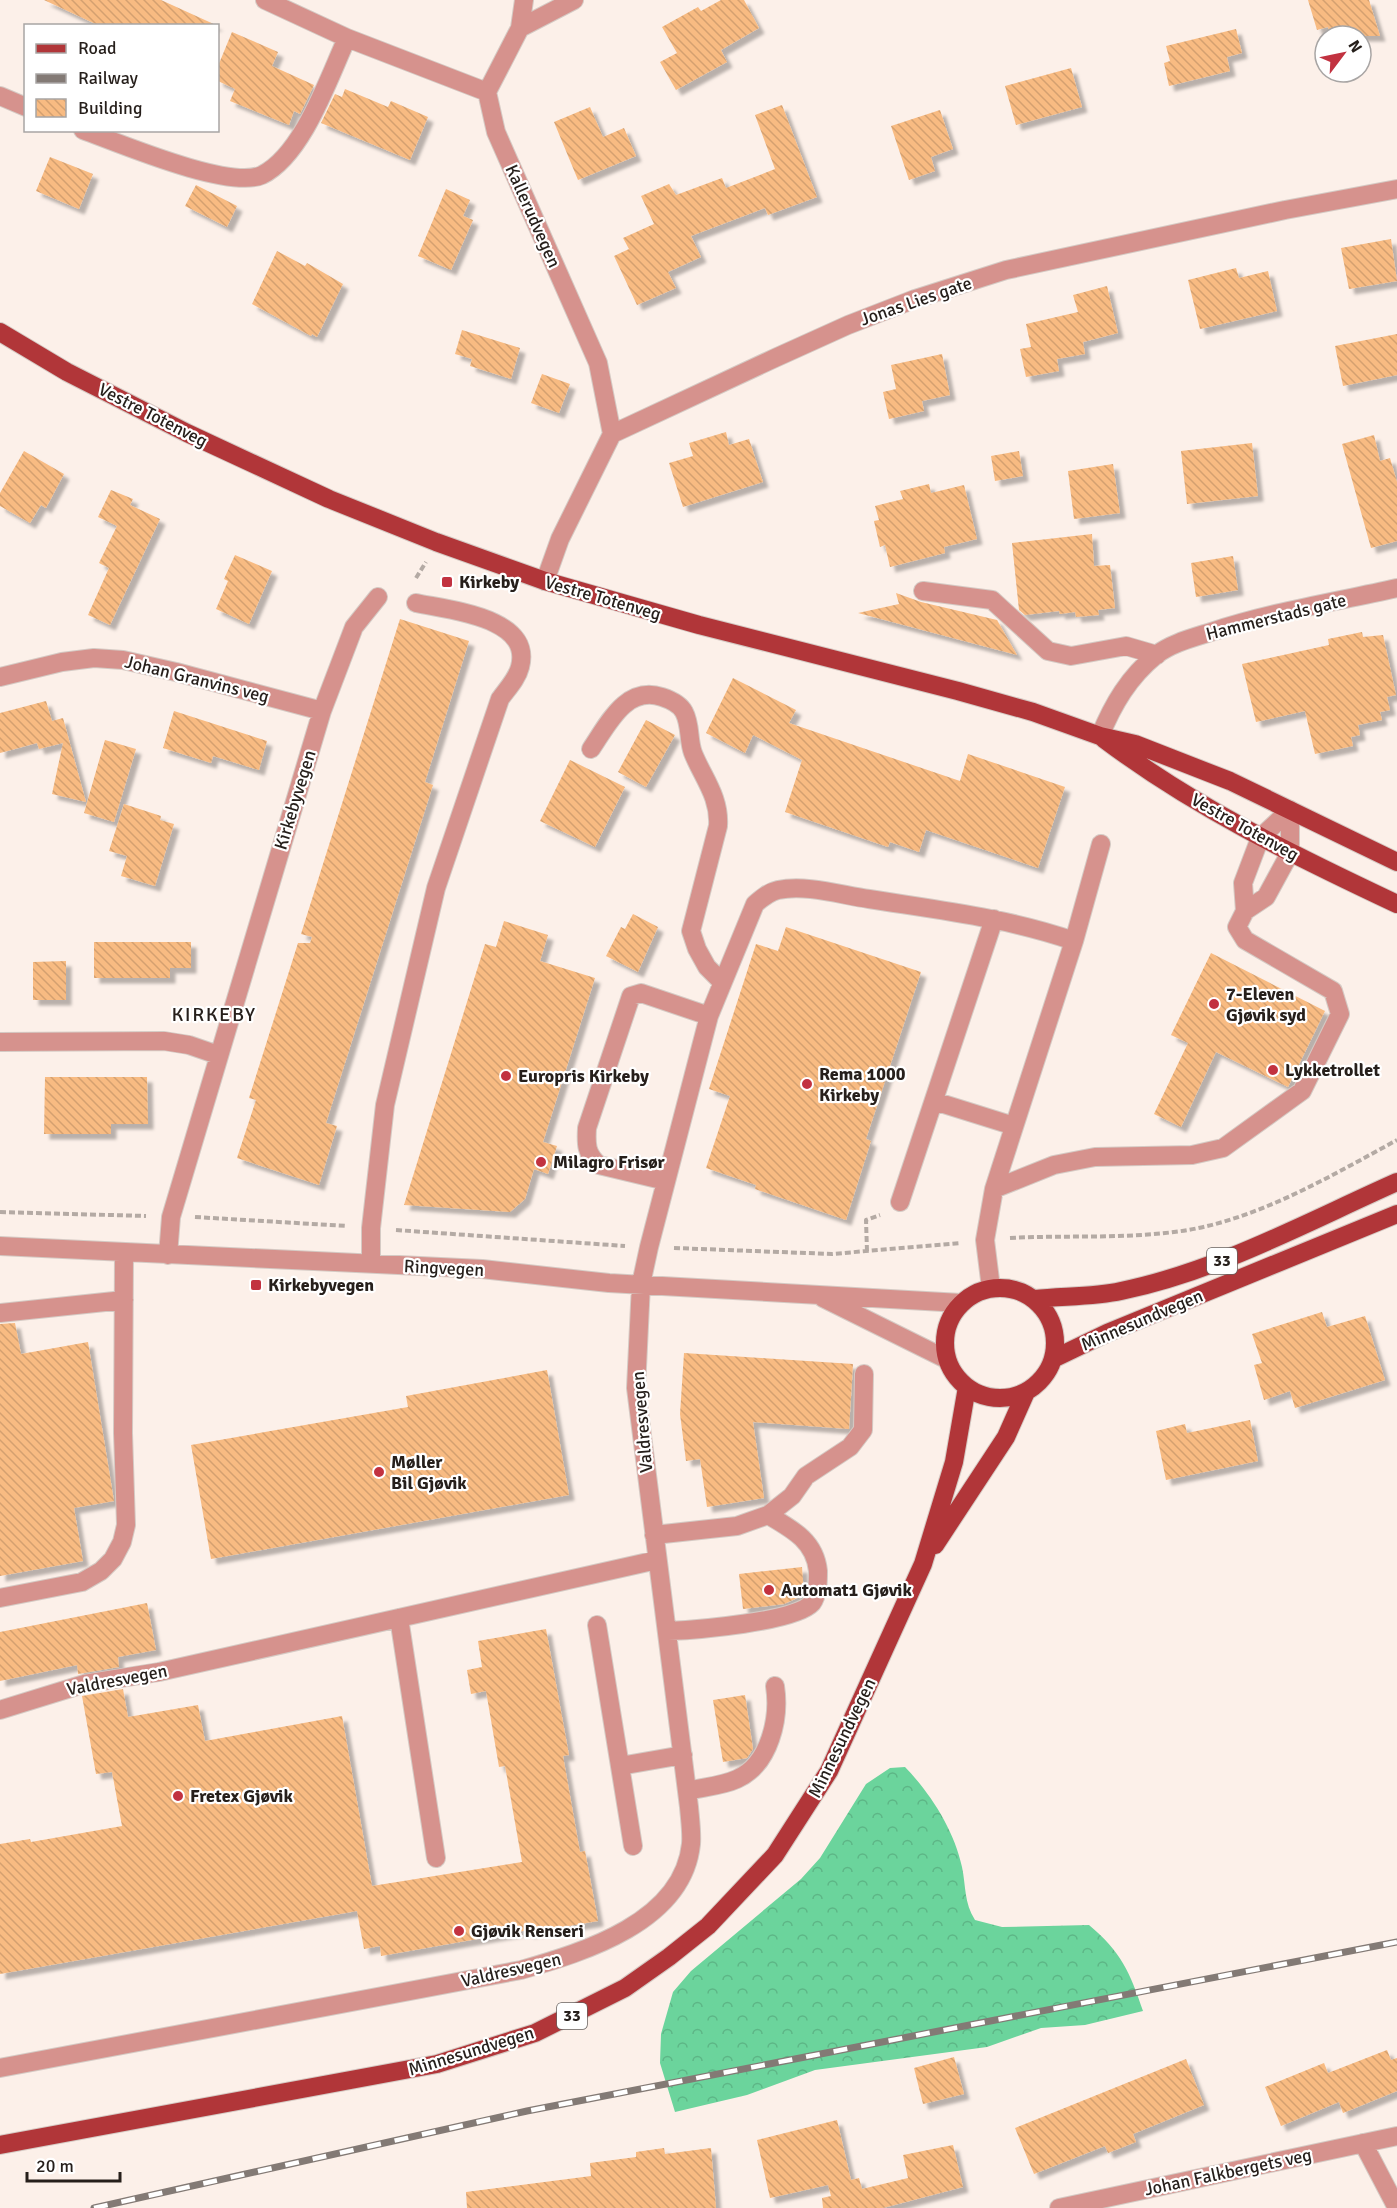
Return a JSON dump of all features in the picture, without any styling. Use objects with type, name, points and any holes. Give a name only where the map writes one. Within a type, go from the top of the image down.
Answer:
[{"type":"main road","name":"Vestre Totenveg","points":[[0,333],[67,372],[187,433],[329,499],[435,542],[545,581],[699,625],[859,664],[1034,712],[1100,736],[1135,744],[1230,782],[1397,862]]},
{"type":"main road","name":"Vestre Totenveg","points":[[1100,736],[1157,777],[1260,838],[1397,904]]},
{"type":"main road","name":"Minnesundvegen","points":[[1035,1299],[1118,1292],[1183,1275],[1216,1263],[1397,1182]]},
{"type":"main road","name":"Minnesundvegen","points":[[1053,1359],[1117,1328],[1397,1214]]},
{"type":"main road","name":"Minnesundvegen","points":[[923,1564],[1006,1437],[1026,1392],[1042,1379],[1053,1359],[1056,1340],[1053,1326],[1045,1309],[1035,1299],[1009,1287],[991,1288]]},
{"type":"main road","points":[[991,1288],[975,1293],[961,1303],[947,1324],[944,1345],[946,1359],[956,1377],[967,1387],[991,1398],[1005,1398],[1026,1392]]},
{"type":"main road","name":"Minnesundvegen","points":[[0,2145],[437,2064],[535,2033],[625,1988],[708,1926],[775,1855],[829,1771],[854,1721],[923,1564],[954,1462],[967,1387]]},
{"type":"street","points":[[265,0],[347,38],[487,92],[520,28],[524,0]]},
{"type":"street","points":[[520,28],[574,0]]},
{"type":"street","points":[[89,132],[208,173],[241,179],[260,176],[275,166],[307,122],[347,38]]},
{"type":"street","name":"Kallerudvegen","points":[[487,92],[495,132],[598,363],[612,434]]},
{"type":"street","points":[[0,96],[24,106]]},
{"type":"street","name":"Jonas Lies gate","points":[[612,434],[848,325],[915,299],[1006,270],[1285,210],[1397,189]]},
{"type":"street","points":[[545,581],[560,539],[612,434]]},
{"type":"street","name":"Hammerstads gate","points":[[1100,736],[1111,709],[1125,687],[1157,654],[1182,641],[1236,624],[1397,588]]},
{"type":"street","points":[[923,591],[992,600],[1048,651],[1071,656],[1126,646],[1157,654]]},
{"type":"street","name":"Kirkebyvegen","points":[[168,1255],[171,1217],[322,711],[354,627],[378,597]]},
{"type":"street","points":[[371,1264],[371,1228],[385,1105],[436,888],[500,699],[520,668],[521,655],[516,639],[505,628],[485,618],[416,603]]},
{"type":"street","name":"Johan Granvins veg","points":[[0,677],[62,662],[94,658],[123,660],[322,711]]},
{"type":"street","points":[[591,749],[619,708],[633,698],[657,695],[673,700],[683,710],[689,724],[691,748],[719,809],[718,826],[692,931],[697,949],[707,967],[722,982]]},
{"type":"street","points":[[1245,911],[1243,883],[1260,838],[1290,810]]},
{"type":"street","points":[[994,1189],[1054,1165],[1095,1157],[1192,1155],[1223,1148],[1302,1091],[1340,1014],[1333,991],[1245,940],[1237,927],[1245,911],[1266,897],[1290,853],[1290,810]]},
{"type":"street","points":[[991,1288],[985,1240],[994,1189],[1074,941],[1101,844]]},
{"type":"street","name":"Valdresvegen","points":[[0,2068],[521,1970],[569,1956],[611,1939],[652,1911],[671,1892],[684,1871],[691,1845],[683,1755],[636,1388],[642,1284],[649,1247],[709,1016],[755,904],[764,896],[778,890],[810,890],[1036,928],[1074,941]]},
{"type":"street","points":[[900,1202],[994,920]]},
{"type":"street","points":[[666,1181],[599,1165],[592,1159],[586,1147],[586,1128],[631,996],[641,993],[709,1016]]},
{"type":"street","points":[[0,1042],[164,1041],[189,1045],[218,1055]]},
{"type":"street","points":[[934,1101],[1014,1126]]},
{"type":"street","name":"Ringvegen","points":[[0,1246],[482,1269],[609,1283],[961,1303]]},
{"type":"street","points":[[0,1599],[82,1582],[107,1565],[122,1542],[126,1525],[123,1434],[124,1252]]},
{"type":"street","name":"Ringvegen","points":[[816,1295],[946,1359]]},
{"type":"street","points":[[0,1313],[124,1300]]},
{"type":"street","points":[[654,1535],[737,1526],[768,1515],[792,1496],[806,1476],[850,1447],[863,1430],[864,1374]]},
{"type":"street","points":[[668,1631],[695,1630],[771,1619],[799,1611],[813,1602],[819,1584],[812,1551],[801,1535],[768,1515]]},
{"type":"street","name":"Valdresvegen","points":[[0,1710],[84,1684],[159,1672],[657,1560]]},
{"type":"street","points":[[399,1618],[436,1858]]},
{"type":"street","points":[[597,1625],[633,1846]]},
{"type":"street","points":[[687,1791],[735,1780],[758,1763],[776,1722],[778,1704],[775,1686]]},
{"type":"street","points":[[620,1766],[683,1755]]},
{"type":"street","name":"Johan Falkbergets veg","points":[[1059,2208],[1397,2136]]},
{"type":"street","points":[[1363,2143],[1397,2208]]},
{"type":"path","points":[[0,1212],[171,1217],[649,1247],[820,1253],[867,1251],[985,1240],[1038,1237],[1096,1238],[1176,1232],[1222,1222],[1305,1190],[1397,1140]]},
{"type":"path","points":[[867,1251],[866,1220],[871,1216],[894,1212],[900,1202]]},
{"type":"green space","points":[[905,1767],[924,1789],[947,1826],[958,1853],[967,1901],[975,1920],[1002,1927],[1089,1925],[1109,1944],[1123,1963],[1143,2011],[1085,2025],[1041,2028],[987,2047],[815,2070],[747,2095],[675,2112],[660,2063],[661,2034],[673,1992],[691,1971],[801,1879],[820,1858],[866,1784],[890,1768]]},
{"type":"building","points":[[44,0],[161,0],[214,24],[96,24]]},
{"type":"building","points":[[721,0],[744,0],[759,28],[721,50],[727,62],[676,90],[660,62],[677,53],[662,27],[698,7],[701,11]]},
{"type":"building","points":[[1308,0],[1369,0],[1380,36],[1373,36],[1373,24],[1315,24]]},
{"type":"building","points":[[1236,29],[1242,53],[1227,57],[1230,71],[1169,86],[1164,63],[1170,61],[1166,46]]},
{"type":"building","points":[[232,32],[278,52],[272,66],[314,85],[300,114],[294,111],[289,125],[230,101],[235,89],[219,81],[219,64]]},
{"type":"building","points":[[1071,68],[1082,107],[1016,125],[1005,86]]},
{"type":"building","points":[[345,89],[388,107],[391,101],[428,117],[410,160],[321,123],[335,94],[342,97]]},
{"type":"building","points":[[782,105],[817,197],[768,215],[765,208],[691,236],[701,257],[668,272],[676,288],[637,305],[614,256],[629,249],[623,238],[654,224],[641,196],[669,184],[676,195],[722,178],[726,188],[775,169],[755,115]]},
{"type":"building","points":[[590,107],[603,137],[624,128],[636,156],[578,180],[554,122]]},
{"type":"building","points":[[940,110],[953,149],[931,157],[935,171],[909,180],[891,126]]},
{"type":"building","points":[[50,157],[93,174],[79,209],[36,191]]},
{"type":"building","points":[[196,185],[237,206],[227,227],[185,206]]},
{"type":"building","points":[[446,189],[470,200],[463,216],[473,220],[451,270],[418,256]]},
{"type":"building","points":[[1391,239],[1397,281],[1349,289],[1341,248]]},
{"type":"building","points":[[277,251],[305,266],[307,263],[343,284],[317,337],[312,334],[311,336],[252,304]]},
{"type":"building","points":[[1236,268],[1239,278],[1268,271],[1277,311],[1200,329],[1188,280]]},
{"type":"building","points":[[1107,286],[1118,333],[1083,342],[1085,354],[1057,359],[1059,371],[1026,377],[1020,349],[1031,347],[1026,324],[1078,312],[1073,295]]},
{"type":"building","points":[[462,330],[520,348],[511,379],[470,366],[472,359],[455,354]]},
{"type":"building","points":[[1397,334],[1397,375],[1343,386],[1335,346]]},
{"type":"building","points":[[942,354],[950,395],[922,401],[924,411],[889,419],[883,392],[896,389],[891,365]]},
{"type":"building","points":[[542,374],[570,384],[559,413],[531,403]]},
{"type":"building","points":[[726,432],[729,445],[749,439],[763,482],[683,507],[669,463],[693,456],[689,443]]},
{"type":"building","points":[[1374,435],[1380,461],[1390,458],[1397,482],[1397,541],[1371,548],[1342,444]]},
{"type":"building","points":[[1252,443],[1258,496],[1187,504],[1181,451]]},
{"type":"building","points":[[24,451],[64,474],[46,508],[41,505],[30,523],[0,506],[0,493]]},
{"type":"building","points":[[1019,451],[1023,476],[995,481],[991,456]]},
{"type":"building","points":[[1113,464],[1120,513],[1074,519],[1068,471]]},
{"type":"building","points":[[929,484],[931,493],[964,485],[977,539],[944,547],[945,553],[890,567],[885,545],[880,547],[874,521],[879,520],[875,506],[903,499],[900,491]]},
{"type":"building","points":[[111,490],[133,499],[130,505],[160,519],[110,625],[88,615],[109,568],[99,563],[117,526],[98,517]]},
{"type":"building","points":[[1092,534],[1094,566],[1110,565],[1115,608],[1098,610],[1099,615],[1076,617],[1075,612],[1060,614],[1059,611],[1025,615],[1019,610],[1012,543]]},
{"type":"building","points":[[235,555],[272,571],[249,624],[216,609],[228,581],[224,579]]},
{"type":"building","points":[[1233,556],[1238,590],[1196,597],[1191,563]]},
{"type":"building","points":[[896,593],[921,602],[997,620],[1017,655],[858,613],[899,604]]},
{"type":"building","points":[[400,619],[469,641],[425,782],[433,785],[326,1123],[337,1126],[319,1185],[237,1158],[256,1100],[249,1098],[298,943],[310,943],[312,937],[301,934]]},
{"type":"building","points":[[1362,632],[1363,637],[1383,635],[1396,695],[1387,697],[1390,710],[1380,712],[1382,720],[1358,725],[1360,735],[1351,737],[1353,746],[1315,754],[1305,711],[1256,722],[1242,664],[1329,645],[1328,639]]},
{"type":"building","points":[[733,678],[796,710],[789,723],[960,781],[968,754],[1065,787],[1038,868],[926,830],[919,852],[890,842],[888,847],[785,812],[802,760],[753,735],[745,753],[706,733]]},
{"type":"building","points":[[46,701],[52,721],[63,718],[86,802],[52,794],[63,743],[39,749],[37,743],[0,753],[0,713]]},
{"type":"building","points":[[174,711],[267,741],[259,770],[213,756],[211,763],[163,748]]},
{"type":"building","points":[[646,720],[675,735],[646,787],[618,772]]},
{"type":"building","points":[[105,740],[136,749],[114,822],[84,813]]},
{"type":"building","points":[[570,760],[625,787],[595,847],[540,821]]},
{"type":"building","points":[[124,804],[161,816],[160,820],[174,824],[155,886],[121,876],[127,856],[109,851]]},
{"type":"building","points":[[633,914],[658,927],[638,972],[606,956],[621,927],[625,929]]},
{"type":"building","points":[[504,921],[548,935],[540,961],[595,978],[543,1142],[557,1146],[548,1174],[534,1169],[525,1199],[510,1212],[404,1205],[485,944],[496,947]]},
{"type":"building","points":[[786,927],[921,972],[866,1139],[871,1141],[846,1220],[755,1189],[756,1185],[706,1168],[730,1096],[709,1089],[756,944],[778,951]]},
{"type":"building","points":[[94,942],[191,942],[191,968],[170,968],[170,978],[94,978]]},
{"type":"building","points":[[1211,953],[1325,1011],[1288,1087],[1216,1052],[1181,1127],[1154,1114],[1188,1043],[1171,1035]]},
{"type":"building","points":[[66,961],[66,1000],[33,1000],[33,962]]},
{"type":"building","points":[[45,1077],[147,1077],[148,1124],[111,1124],[111,1134],[44,1134]]},
{"type":"building","points":[[1322,1312],[1327,1327],[1365,1316],[1385,1380],[1295,1408],[1290,1391],[1264,1400],[1254,1365],[1262,1363],[1252,1334]]},
{"type":"building","points":[[15,1323],[21,1354],[88,1342],[114,1501],[74,1508],[83,1561],[0,1576],[0,1324]]},
{"type":"building","points":[[684,1353],[853,1364],[849,1429],[753,1422],[764,1498],[707,1507],[700,1459],[686,1461],[680,1414]]},
{"type":"building","points":[[547,1370],[569,1495],[211,1559],[191,1445],[408,1407],[406,1396]]},
{"type":"building","points":[[1250,1420],[1258,1461],[1166,1480],[1156,1431],[1185,1424],[1187,1433]]},
{"type":"building","points":[[802,1567],[804,1595],[784,1604],[743,1609],[739,1574]]},
{"type":"building","points":[[147,1603],[156,1650],[118,1657],[119,1667],[78,1674],[77,1665],[0,1681],[0,1632]]},
{"type":"building","points":[[546,1629],[569,1755],[563,1756],[580,1852],[585,1851],[598,1921],[528,1933],[528,1930],[381,1956],[380,1946],[364,1949],[357,1911],[0,1974],[0,1844],[30,1839],[31,1842],[122,1826],[112,1772],[96,1774],[82,1696],[123,1689],[128,1717],[198,1705],[205,1741],[342,1716],[372,1886],[522,1862],[505,1766],[499,1767],[486,1691],[471,1694],[467,1670],[482,1667],[478,1641]]},
{"type":"building","points":[[745,1695],[753,1749],[747,1758],[723,1762],[713,1700]]},
{"type":"building","points":[[1387,2050],[1391,2060],[1397,2058],[1397,2091],[1343,2113],[1339,2102],[1281,2126],[1265,2087],[1324,2063],[1328,2073]]},
{"type":"building","points":[[954,2057],[964,2094],[923,2104],[914,2068]]},
{"type":"building","points":[[1186,2059],[1204,2105],[1133,2134],[1136,2142],[1108,2153],[1105,2146],[1034,2174],[1015,2128]]},
{"type":"building","points":[[837,2120],[851,2180],[859,2178],[862,2189],[908,2178],[903,2155],[953,2145],[963,2187],[883,2208],[823,2208],[822,2198],[831,2196],[828,2185],[770,2198],[757,2140]]},
{"type":"building","points":[[664,2148],[665,2154],[711,2148],[716,2208],[467,2208],[466,2192],[591,2176],[590,2163],[636,2157],[636,2152]]},
{"type":"railway","points":[[94,2208],[527,2111],[1397,1942]]},
{"type":"place","name":"Kirkeby","points":[[447,582]]},
{"type":"place","name":"7-Eleven Gjøvik syd","points":[[1214,1004]]},
{"type":"place","name":"Lykketrollet","points":[[1273,1070]]},
{"type":"place","name":"Europris Kirkeby","points":[[506,1076]]},
{"type":"place","name":"Rema 1000 Kirkeby","points":[[807,1084]]},
{"type":"place","name":"Milagro Frisør","points":[[541,1162]]},
{"type":"place","name":"Kirkebyvegen","points":[[256,1285]]},
{"type":"place","name":"Møller Bil Gjøvik","points":[[379,1472]]},
{"type":"place","name":"Automat1 Gjøvik","points":[[769,1590]]},
{"type":"place","name":"Fretex Gjøvik","points":[[178,1796]]},
{"type":"place","name":"Gjøvik Renseri","points":[[459,1931]]},
{"type":"district","name":"KIRKEBY","points":[[214,1014]]}]
